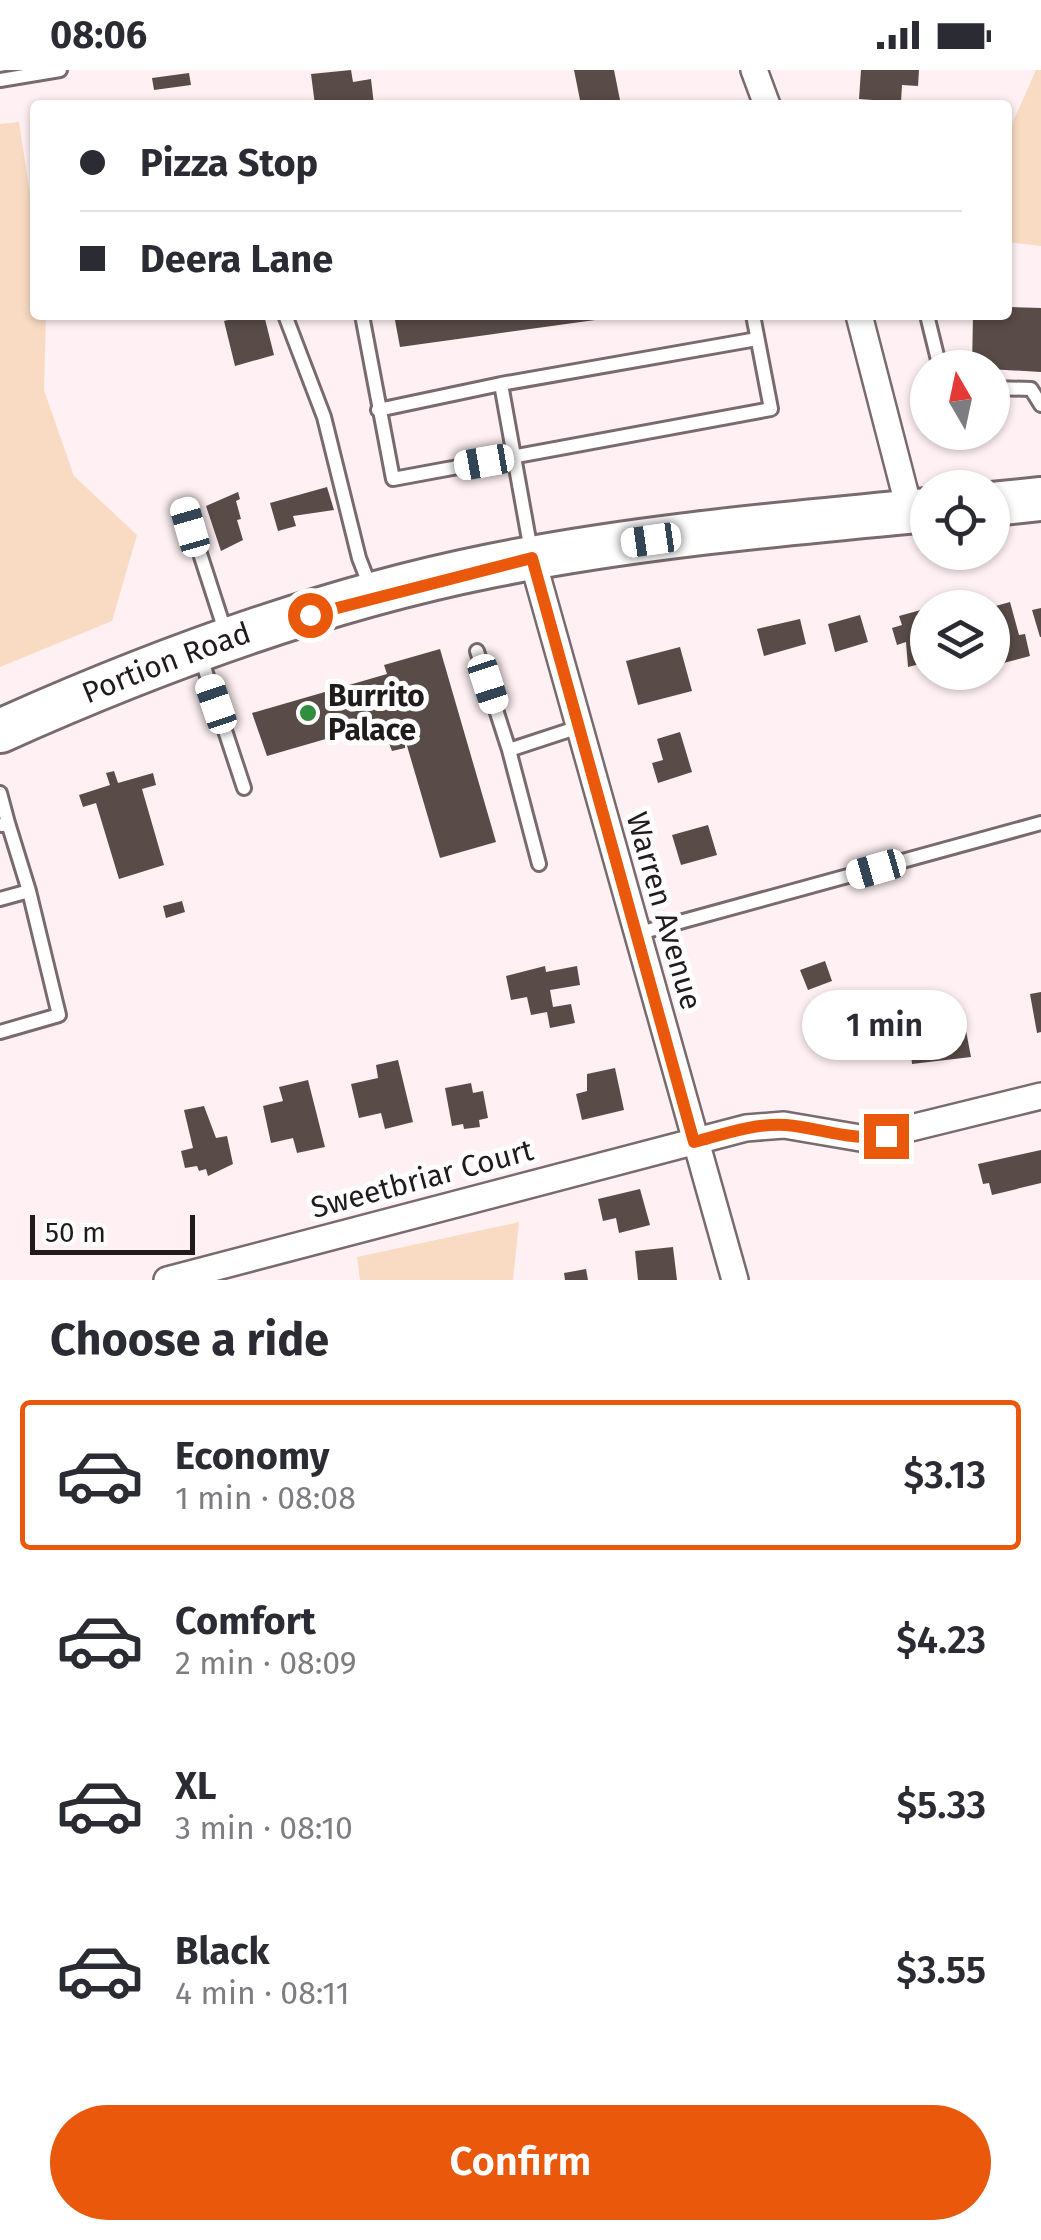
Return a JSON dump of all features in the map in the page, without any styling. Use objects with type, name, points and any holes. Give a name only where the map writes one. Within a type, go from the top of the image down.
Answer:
[{"type":"main road","points":[[1010,502],[1041,499]]},
{"type":"main road","name":"Portion Road","points":[[0,732],[126,675],[374,596],[532,558],[678,536],[910,512]]},
{"type":"street","points":[[754,70],[764,100]]},
{"type":"street","points":[[860,320],[910,482]]},
{"type":"street","name":"Warren Avenue","points":[[532,558],[735,1280]]},
{"type":"street","name":"Sweetbriar Court","points":[[167,1280],[746,1128],[784,1125],[866,1139],[1041,1096]]},
{"type":"lane","points":[[0,80],[60,70]]},
{"type":"lane","points":[[287,320],[324,418],[359,558],[374,596]]},
{"type":"lane","points":[[363,320],[393,479],[771,408],[754,320]]},
{"type":"lane","points":[[927,320],[935,350]]},
{"type":"lane","points":[[378,410],[757,339]]},
{"type":"lane","points":[[501,384],[532,558]]},
{"type":"lane","points":[[1010,388],[1032,389],[1041,405]]},
{"type":"lane","points":[[185,508],[244,788]]},
{"type":"lane","points":[[477,651],[509,750],[539,864]]},
{"type":"lane","points":[[509,750],[579,727]]},
{"type":"lane","points":[[0,793],[4,824],[29,891],[58,1015],[0,1032]]},
{"type":"lane","points":[[636,934],[1041,823]]},
{"type":"lane","points":[[0,899],[29,891]]},
{"type":"shaded area","points":[[1036,70],[1041,70],[1041,246],[1012,242],[1012,124]]},
{"type":"shaded area","points":[[19,122],[30,194],[30,320],[46,320],[44,390],[74,476],[137,535],[112,621],[0,667],[0,124]]},
{"type":"shaded area","points":[[519,1222],[513,1280],[360,1280],[357,1257]]},
{"type":"building","points":[[351,70],[353,82],[371,79],[373,100],[314,100],[311,74]]},
{"type":"building","points":[[574,70],[614,70],[620,100],[580,100]]},
{"type":"building","points":[[861,70],[919,70],[918,86],[902,85],[901,100],[859,99]]},
{"type":"building","points":[[189,73],[191,85],[154,90],[152,78]]},
{"type":"building","points":[[1012,307],[1041,308],[1041,372],[1010,370],[1010,350],[972,350],[973,320],[1012,320]]},
{"type":"building","points":[[265,320],[274,355],[235,366],[224,321]]},
{"type":"building","points":[[395,320],[595,320],[400,347]]},
{"type":"building","points":[[327,487],[334,510],[293,516],[296,526],[278,531],[270,503]]},
{"type":"building","points":[[238,492],[241,519],[237,520],[243,540],[221,551],[206,506]]},
{"type":"building","points":[[1010,602],[1019,635],[1025,634],[1030,656],[1010,661]]},
{"type":"building","points":[[1041,608],[1041,637],[1040,637],[1032,610]]},
{"type":"building","points":[[910,613],[908,667],[906,642],[897,645],[892,628],[902,625],[899,616]]},
{"type":"building","points":[[860,615],[868,642],[835,652],[828,624]]},
{"type":"building","points":[[800,619],[806,644],[764,656],[757,629]]},
{"type":"building","points":[[680,647],[692,691],[638,705],[626,661]]},
{"type":"building","points":[[440,649],[496,842],[440,858],[405,739],[405,748],[392,751],[381,723],[267,756],[252,713],[387,674],[384,665]]},
{"type":"building","points":[[680,732],[692,772],[658,783],[652,763],[663,760],[657,739]]},
{"type":"building","points":[[114,771],[118,783],[153,773],[156,785],[142,789],[164,865],[119,879],[96,803],[83,807],[79,795],[110,785],[106,773]]},
{"type":"building","points":[[708,825],[717,855],[681,865],[672,835]]},
{"type":"building","points":[[182,901],[185,912],[166,918],[163,906]]},
{"type":"building","points":[[825,961],[832,981],[808,990],[800,970]]},
{"type":"building","points":[[545,966],[546,972],[577,966],[580,985],[550,990],[553,1007],[571,1004],[575,1023],[550,1028],[547,1012],[531,1015],[527,997],[511,1000],[506,976]]},
{"type":"building","points":[[1041,992],[1041,1032],[1037,1033],[1030,994]]},
{"type":"building","points":[[963,1015],[971,1057],[912,1064],[908,1023]]},
{"type":"building","points":[[398,1060],[413,1122],[385,1129],[381,1113],[359,1118],[351,1084],[378,1078],[376,1065]]},
{"type":"building","points":[[615,1068],[624,1110],[582,1120],[576,1094],[587,1091],[587,1074]]},
{"type":"building","points":[[308,1080],[325,1147],[297,1153],[293,1138],[271,1143],[263,1106],[283,1101],[279,1087]]},
{"type":"building","points":[[471,1083],[473,1093],[483,1091],[488,1118],[479,1120],[480,1127],[452,1126],[445,1088]]},
{"type":"building","points":[[204,1106],[216,1138],[227,1136],[233,1164],[208,1176],[206,1169],[185,1168],[181,1151],[193,1148],[184,1110]]},
{"type":"building","points":[[1041,1150],[1041,1183],[992,1195],[989,1183],[983,1184],[978,1164]]},
{"type":"building","points":[[640,1189],[650,1225],[619,1233],[616,1218],[603,1221],[598,1199]]},
{"type":"building","points":[[673,1247],[677,1280],[638,1280],[635,1251]]},
{"type":"building","points":[[586,1269],[588,1280],[565,1280],[564,1273]]},
{"type":"place","name":"Burrito Palace","points":[[308,713]]},
{"type":"route","points":[[310,615],[484,567],[532,558],[694,1142],[746,1128],[784,1125],[866,1139],[886,1136]]}]
